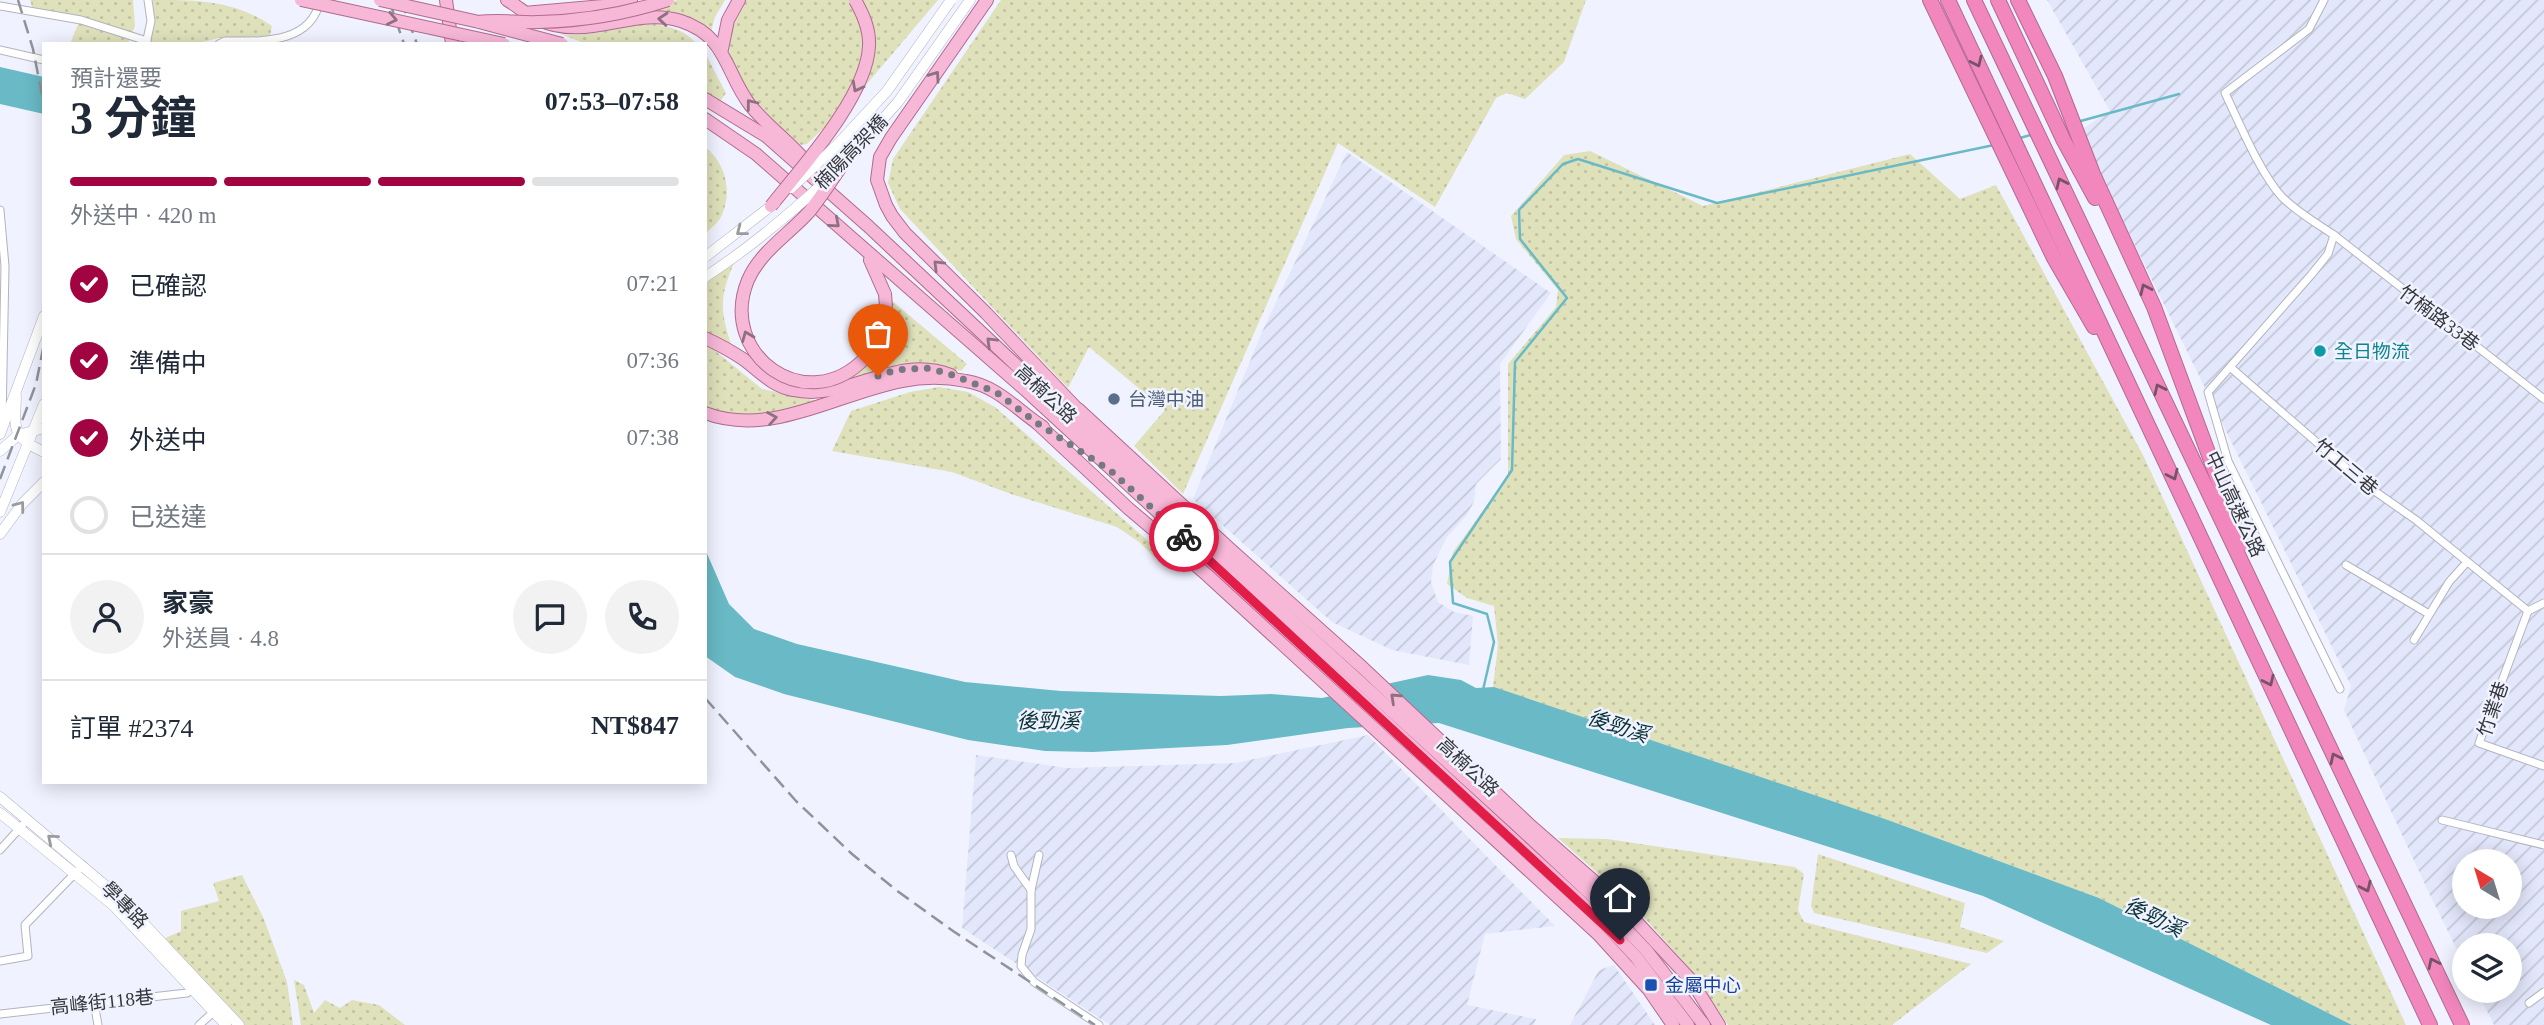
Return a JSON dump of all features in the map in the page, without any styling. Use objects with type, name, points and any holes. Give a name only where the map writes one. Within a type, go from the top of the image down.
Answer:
[{"type":"highway","points":[[1924,0],[1962,70]]},
{"type":"highway","points":[[1930,0],[2054,258],[2144,413]]},
{"type":"highway","points":[[1948,0],[2430,1025]]},
{"type":"highway","name":"中山高速公路","points":[[1974,0],[2462,1025]]},
{"type":"highway","points":[[1998,0],[2057,128],[2154,307],[2283,650]]},
{"type":"highway","points":[[2018,0],[2045,54],[2129,257]]},
{"type":"main road","points":[[301,0],[495,42]]},
{"type":"main road","points":[[380,0],[554,42]]},
{"type":"main road","points":[[446,0],[452,42]]},
{"type":"main road","points":[[507,0],[541,22],[582,28],[646,18],[672,19],[694,27],[722,49],[750,104],[794,146],[830,191]]},
{"type":"main road","points":[[489,42],[499,30],[526,12],[631,0]]},
{"type":"main road","points":[[479,22],[499,19],[536,23],[602,18],[668,0]]},
{"type":"main road","points":[[722,49],[728,20],[739,0]]},
{"type":"main road","points":[[771,206],[828,132],[855,93],[862,77],[869,46],[868,30],[855,0]]},
{"type":"main road","points":[[987,0],[891,138],[880,157],[877,180],[886,205],[905,233],[986,313],[1074,413],[1099,436],[1118,462]]},
{"type":"main road","name":"高楠公路","points":[[707,101],[766,136],[1074,413],[1118,462],[1332,674],[1605,924],[1643,966],[1688,1025]]},
{"type":"main road","name":"高楠公路","points":[[707,120],[756,154],[1048,411],[1118,462],[1363,667],[1422,730],[1612,914],[1666,974],[1704,1025]]},
{"type":"main road","points":[[843,164],[809,212],[756,265],[743,293],[741,316],[746,338],[766,366],[784,377],[806,383],[830,380],[851,370],[872,350],[885,324],[885,294],[865,251]]},
{"type":"main road","points":[[707,339],[744,360],[779,386],[814,392],[911,368],[936,370],[1004,396],[1037,423],[1074,447],[1118,462]]},
{"type":"main road","points":[[707,414],[733,420],[765,419],[799,412],[900,381],[967,381]]},
{"type":"main road","points":[[1048,411],[1100,482]]},
{"type":"main road","name":"高楠公路","points":[[1037,423],[1598,934],[1649,990],[1673,1025]]},
{"type":"main road","name":"高楠公路","points":[[1118,462],[1348,670],[1422,730],[1619,903],[1690,980],[1718,1025]]},
{"type":"street","points":[[146,42],[151,21],[148,0]]},
{"type":"street","points":[[223,42],[280,39],[293,34],[313,18],[321,0]]},
{"type":"street","points":[[707,255],[771,206],[837,145],[887,91],[951,0]]},
{"type":"street","name":"楠陽高架橋","points":[[707,276],[732,260],[798,207],[843,164],[898,103],[970,0]]},
{"type":"street","name":"竹楠路33巷","points":[[2323,0],[2309,29],[2225,93],[2253,151],[2280,195],[2305,217],[2334,235],[2544,399]]},
{"type":"street","points":[[0,6],[81,20],[143,42]]},
{"type":"street","points":[[0,50],[42,60]]},
{"type":"street","points":[[0,210],[5,266],[1,431]]},
{"type":"street","points":[[2334,235],[2328,254],[2208,392],[2228,461],[2340,689]]},
{"type":"street","points":[[1,431],[42,321]]},
{"type":"street","name":"竹工三巷","points":[[2230,367],[2366,485],[2416,520],[2528,611]]},
{"type":"street","points":[[16,385],[18,435],[29,445],[42,451]]},
{"type":"street","points":[[0,451],[18,435],[40,429]]},
{"type":"street","points":[[0,512],[29,445],[40,429]]},
{"type":"street","points":[[0,534],[22,504],[42,484]]},
{"type":"street","points":[[2414,640],[2449,582],[2467,562]]},
{"type":"street","points":[[2346,565],[2429,614]]},
{"type":"street","points":[[2528,611],[2544,603]]},
{"type":"street","name":"竹業巷","points":[[2528,611],[2479,743],[2544,766]]},
{"type":"street","name":"學專路","points":[[0,797],[28,819],[218,1008],[239,1025]]},
{"type":"street","name":"學專路","points":[[0,813],[79,869]]},
{"type":"street","points":[[0,850],[28,819]]},
{"type":"street","points":[[2442,820],[2544,845]]},
{"type":"street","points":[[1011,855],[1014,866],[1031,890]]},
{"type":"street","points":[[1040,855],[1031,890],[1031,929],[1021,966],[1034,982],[1099,1025]]},
{"type":"street","points":[[0,961],[28,956],[24,925],[79,869]]},
{"type":"street","name":"高峰街118巷","points":[[0,1014],[187,993],[196,985]]},
{"type":"street","points":[[2529,1003],[2544,992]]},
{"type":"street","points":[[94,1002],[98,1025]]},
{"type":"street","points":[[199,1025],[218,1008]]},
{"type":"street","name":"學專路","points":[[218,1008],[226,1025]]},
{"type":"shaded area","points":[[2047,0],[2544,0],[2544,1025],[2494,1025],[2483,1003],[2522,1003],[2522,933],[2452,933],[2452,940],[2344,710],[2351,686],[2079,131],[2110,111]]},
{"type":"shaded area","points":[[1347,152],[1551,293],[1500,364],[1501,459],[1476,484],[1474,502],[1466,516],[1447,537],[1433,565],[1431,582],[1438,602],[1454,612],[1473,616],[1469,665],[1392,650],[1332,622],[1193,499],[1262,332]]},
{"type":"shaded area","points":[[1368,735],[1555,926],[1485,934],[1467,1005],[1536,1019],[1534,1025],[1110,1025],[962,928],[976,755],[1068,768],[1235,763]]},
{"type":"shaded area","points":[[1614,965],[1655,1025],[1570,1025],[1599,970]]},
{"type":"green space","points":[[30,0],[133,0],[135,26],[129,42],[71,42],[81,17],[33,10]]},
{"type":"green space","points":[[153,0],[200,1],[244,11],[272,26],[270,36],[218,38],[203,42],[150,42],[154,23]]},
{"type":"green space","points":[[678,0],[725,0],[715,17],[711,32],[623,16]]},
{"type":"green space","points":[[746,0],[938,0],[855,98],[807,144],[801,145],[766,112],[743,84],[735,69],[729,40],[735,19]]},
{"type":"green space","points":[[1001,0],[1586,0],[1564,62],[1525,99],[1507,93],[1496,98],[1435,207],[1338,143],[1183,494],[1134,446],[1165,410],[1089,347],[1068,388],[900,209],[888,183],[893,159]]},
{"type":"green space","points":[[647,23],[680,31],[695,42],[581,42],[561,34],[593,33]]},
{"type":"green space","points":[[707,57],[726,93],[721,100],[707,96]]},
{"type":"green space","points":[[707,149],[718,161],[727,189],[725,208],[707,232]]},
{"type":"green space","points":[[1590,151],[1703,206],[1910,154],[1960,199],[1996,185],[2144,457],[2406,1025],[2352,1025],[2099,898],[1888,820],[1493,687],[1498,645],[1494,606],[1467,598],[1447,584],[1453,552],[1508,476],[1508,364],[1556,307],[1558,290],[1516,239],[1511,216],[1564,155]]},
{"type":"green space","points":[[734,263],[723,304],[732,347],[723,339],[707,334],[707,281]]},
{"type":"green space","points":[[891,300],[967,364],[961,371],[912,363],[831,384],[861,367]]},
{"type":"green space","points":[[707,347],[762,389],[818,401],[747,417],[718,414],[707,409]]},
{"type":"green space","points":[[939,387],[968,392],[995,407],[1170,560],[1164,566],[1139,542],[1117,527],[1011,494],[952,472],[832,451],[851,411],[910,392]]},
{"type":"green space","points":[[1558,838],[1607,839],[1795,867],[1804,874],[1798,910],[1804,922],[1971,964],[1892,1025],[1728,1025],[1689,968],[1631,903]]},
{"type":"green space","points":[[1818,854],[1965,903],[1960,927],[2004,941],[1987,953],[1814,913],[1811,906]]},
{"type":"green space","points":[[242,875],[264,919],[287,982],[293,1025],[243,1025],[163,939],[181,931],[181,911],[219,901],[213,883]]},
{"type":"green space","points":[[294,980],[304,985],[314,1013],[325,1000],[340,1008],[352,1000],[379,1005],[405,1025],[301,1025]]},
{"type":"water","points":[[0,67],[42,77],[42,114],[0,104]]},
{"type":"water","name":"後勁溪","points":[[707,554],[729,604],[754,629],[797,644],[965,682],[1061,691],[1221,696],[1271,694],[1322,698],[1428,675],[1461,680],[1476,688],[1494,687],[1888,820],[2099,898],[2352,1025],[2271,1025],[1983,896],[1439,723],[1348,728],[1227,745],[1093,752],[1045,751],[968,740],[784,694],[735,677],[707,657]]},
{"type":"waterway","points":[[2077,122],[2179,94]]},
{"type":"waterway","points":[[2020,138],[2034,134]]},
{"type":"waterway","points":[[1483,690],[1494,642],[1487,614],[1453,603],[1450,562],[1512,470],[1515,362],[1567,298],[1520,239],[1519,210],[1563,164],[1578,159],[1717,203],[1994,145]]},
{"type":"railway","points":[[18,0],[33,49],[42,95]]},
{"type":"railway","points":[[389,0],[403,42]]},
{"type":"railway","points":[[401,0],[416,42]]},
{"type":"railway","points":[[0,479],[36,384],[42,354]]},
{"type":"railway","points":[[707,700],[796,801],[852,854],[953,931],[1095,1025]]},
{"type":"way so far","points":[[878,376],[896,370],[926,368],[947,373],[1004,396],[1037,423],[1111,471],[1184,537]]},
{"type":"place","name":"全日物流","points":[[2320,351]]},
{"type":"place","name":"台灣中油","points":[[1114,399]]},
{"type":"place","name":"金屬中心","points":[[1651,985]]},
{"type":"route","points":[[1184,537],[1620,940]]}]
